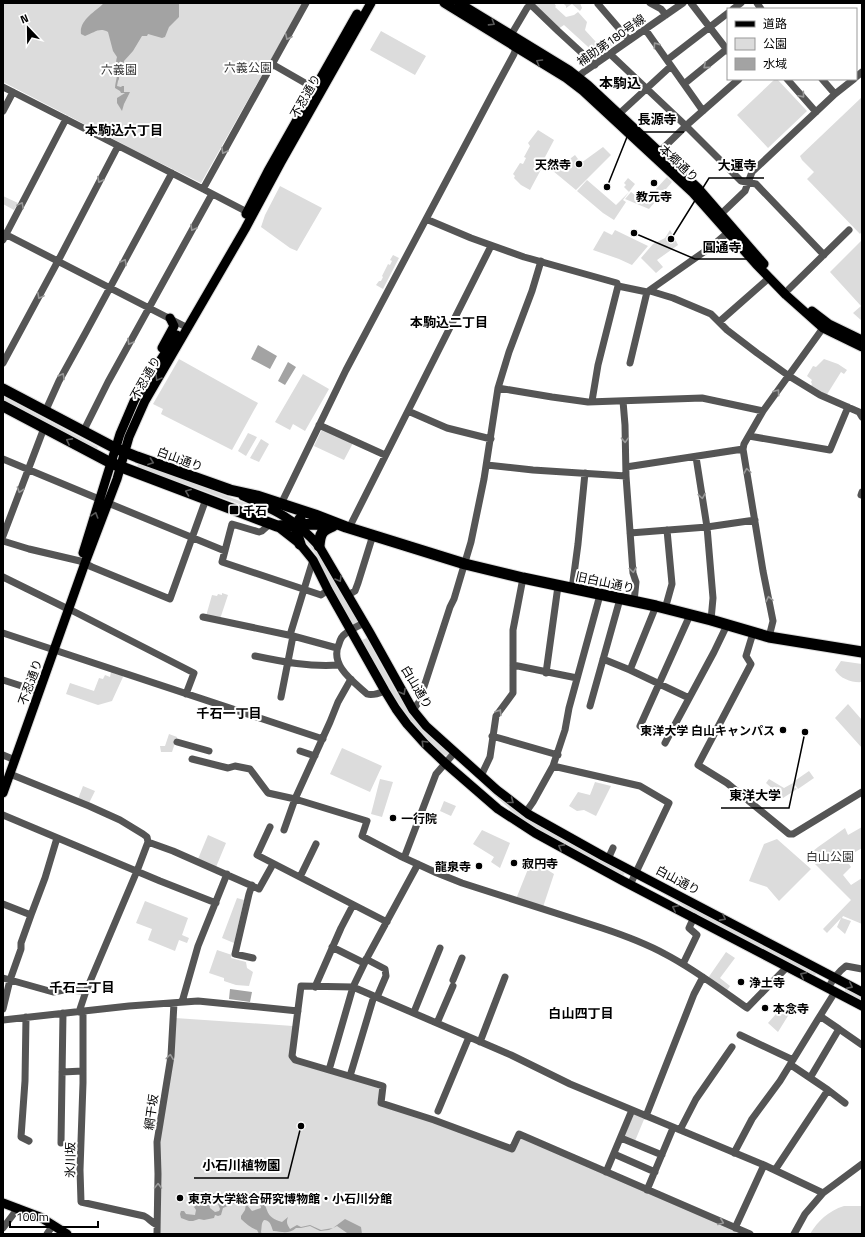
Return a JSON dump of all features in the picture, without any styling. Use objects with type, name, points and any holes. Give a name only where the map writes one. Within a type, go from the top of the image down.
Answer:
[{"type":"highway","name":"白山通り","points":[[3,389],[120,450],[230,490]]},
{"type":"highway","points":[[3,406],[116,465],[274,525],[315,524],[347,527]]},
{"type":"highway","points":[[230,490],[257,496],[347,527]]},
{"type":"highway","points":[[300,544],[296,531],[297,524],[305,515],[311,514]]},
{"type":"highway","points":[[319,546],[320,537],[324,530],[333,526]]},
{"type":"highway","name":"旧白山通り","points":[[347,527],[465,564],[661,608],[770,637],[862,652]]},
{"type":"main road","name":"不忍通り","points":[[318,90],[364,3]]},
{"type":"main road","name":"不忍通り","points":[[120,450],[186,326],[250,214],[268,171],[371,3]]},
{"type":"main road","name":"本郷通り","points":[[444,3],[516,48],[575,80],[583,91],[693,183],[721,214],[731,231],[769,278],[824,326],[862,348]]},
{"type":"main road","name":"本郷通り","points":[[459,3],[511,35],[575,80],[619,114],[693,193],[816,314],[824,326],[862,340]]},
{"type":"main road","points":[[140,390],[146,376],[174,326],[170,318]]},
{"type":"main road","name":"不忍通り","points":[[9,758],[52,649],[104,501],[116,465],[126,419],[140,390],[186,326]]},
{"type":"main road","name":"白山通り","points":[[230,490],[286,517],[297,524],[310,536],[319,546],[413,710],[426,726],[481,776],[526,812],[608,859],[862,992]]},
{"type":"main road","points":[[274,525],[300,544],[312,560],[396,709],[412,729],[445,763],[498,809],[535,833],[644,892],[862,1006]]},
{"type":"main road","name":"不忍通り","points":[[3,793],[9,758],[34,690],[52,649]]},
{"type":"main road","points":[[481,776],[479,782],[480,786],[499,803],[513,819]]},
{"type":"main road","points":[[644,892],[650,880]]},
{"type":"main road","points":[[3,1202],[36,1215],[68,1234]]},
{"type":"street","points":[[203,189],[306,3]]},
{"type":"street","points":[[599,3],[598,4],[629,40]]},
{"type":"street","points":[[650,3],[660,5],[661,9],[666,15]]},
{"type":"street","name":"補助第180号線","points":[[575,80],[629,40],[683,3]]},
{"type":"street","points":[[684,84],[727,49],[691,3]]},
{"type":"street","points":[[281,504],[319,425],[514,54],[516,48],[511,35],[531,4],[595,65]]},
{"type":"street","points":[[667,60],[727,14]]},
{"type":"street","points":[[645,29],[703,111]]},
{"type":"street","points":[[610,54],[686,126],[741,181],[756,184],[824,255]]},
{"type":"street","points":[[272,64],[318,90]]},
{"type":"street","points":[[619,114],[671,66]]},
{"type":"street","points":[[657,154],[738,80]]},
{"type":"street","points":[[788,80],[816,112]]},
{"type":"street","points":[[823,80],[835,94]]},
{"type":"street","points":[[721,214],[745,191],[752,172],[835,94],[852,80]]},
{"type":"street","points":[[3,87],[250,214]]},
{"type":"street","points":[[3,111],[13,92]]},
{"type":"street","points":[[66,119],[4,236],[58,261],[186,326]]},
{"type":"street","points":[[3,363],[118,146]]},
{"type":"street","points":[[46,412],[59,381],[172,173]]},
{"type":"street","points":[[84,432],[108,382],[212,194]]},
{"type":"street","points":[[426,219],[491,246],[617,283],[618,286],[648,291],[694,306],[711,314],[727,330],[748,347],[789,376],[820,396],[859,412],[862,417]]},
{"type":"street","points":[[789,289],[849,230]]},
{"type":"street","points":[[630,363],[648,291],[711,247],[731,231]]},
{"type":"street","points":[[347,527],[408,411],[491,246]]},
{"type":"street","points":[[413,710],[420,702],[465,564],[487,465],[498,388],[541,261]]},
{"type":"street","points":[[719,322],[769,278]]},
{"type":"street","points":[[592,401],[598,366],[618,286]]},
{"type":"street","points":[[770,637],[773,621],[763,571],[743,449],[744,444],[763,411],[824,326]]},
{"type":"street","points":[[498,388],[588,402],[702,398],[763,411]]},
{"type":"street","points":[[623,401],[630,533],[633,573],[636,582],[634,602]]},
{"type":"street","points":[[749,436],[830,450],[848,407]]},
{"type":"street","points":[[408,411],[447,428],[490,439]]},
{"type":"street","points":[[319,425],[385,455]]},
{"type":"street","points":[[3,536],[44,428]]},
{"type":"street","points":[[626,467],[743,449]]},
{"type":"street","points":[[696,457],[707,527],[713,598],[710,620]]},
{"type":"street","points":[[3,458],[192,537],[198,541],[225,551]]},
{"type":"street","points":[[487,465],[533,470],[626,476]]},
{"type":"street","points":[[572,589],[578,544],[584,473]]},
{"type":"street","points":[[3,541],[82,562],[170,599],[206,499]]},
{"type":"street","points":[[630,533],[707,527],[755,520]]},
{"type":"street","points":[[274,525],[259,532],[232,524],[222,562],[322,595],[328,590]]},
{"type":"street","points":[[630,670],[672,584],[667,530]]},
{"type":"street","points":[[348,595],[355,591],[373,535]]},
{"type":"street","points":[[281,697],[292,635],[312,560]]},
{"type":"street","points":[[3,577],[194,673],[186,694]]},
{"type":"street","points":[[481,776],[490,757],[496,716],[513,693],[513,630],[523,578]]},
{"type":"street","points":[[546,673],[558,586]]},
{"type":"street","points":[[526,812],[554,766],[558,755],[600,595]]},
{"type":"street","points":[[590,706],[620,599]]},
{"type":"street","points":[[640,726],[690,615]]},
{"type":"street","points":[[203,617],[292,635],[337,648]]},
{"type":"street","points":[[364,623],[344,634],[337,648],[336,655],[339,666],[367,694],[377,694],[385,691]]},
{"type":"street","points":[[665,743],[727,625]]},
{"type":"street","points":[[3,633],[323,739]]},
{"type":"street","points":[[753,633],[746,656],[751,664],[698,765],[727,783],[789,834],[793,834],[835,807],[862,792]]},
{"type":"street","points":[[255,656],[288,663],[318,666],[339,666]]},
{"type":"street","points":[[603,659],[689,698]]},
{"type":"street","points":[[513,665],[546,673],[577,678]]},
{"type":"street","points":[[284,830],[295,800],[338,702],[351,679]]},
{"type":"street","points":[[3,680],[34,690]]},
{"type":"street","points":[[492,736],[558,755]]},
{"type":"street","points":[[177,742],[209,751]]},
{"type":"street","points":[[300,751],[315,756]]},
{"type":"street","points":[[404,858],[436,774],[455,752]]},
{"type":"street","points":[[192,759],[228,768],[235,766],[250,769],[268,793],[367,821],[362,836],[404,858],[462,883],[624,936],[664,953],[703,977],[747,1008],[787,967]]},
{"type":"street","points":[[554,766],[640,786],[670,802],[630,884]]},
{"type":"street","points":[[7,775],[89,806],[120,820],[143,834],[148,842],[173,851],[259,889],[273,864]]},
{"type":"street","points":[[3,815],[216,903]]},
{"type":"street","points":[[270,827],[257,855],[387,922]]},
{"type":"street","points":[[3,1009],[7,979],[21,949],[21,943],[45,878],[57,838]]},
{"type":"street","name":"氷川坂","points":[[148,842],[86,991],[81,1011],[83,1071],[80,1202],[144,1216],[154,1224],[158,1225]]},
{"type":"street","points":[[300,877],[316,844]]},
{"type":"street","points":[[608,859],[613,848]]},
{"type":"street","points":[[329,1070],[352,987],[418,864]]},
{"type":"street","points":[[182,1002],[198,946],[227,874]]},
{"type":"street","points":[[252,885],[235,954],[253,958]]},
{"type":"street","points":[[3,904],[31,915]]},
{"type":"street","points":[[315,987],[332,947],[353,905]]},
{"type":"street","points":[[683,964],[697,934],[689,928],[694,917]]},
{"type":"street","points":[[332,947],[385,969],[386,976],[376,996],[350,1076]]},
{"type":"street","points":[[414,1012],[440,948]]},
{"type":"street","points":[[437,1023],[462,958]]},
{"type":"street","points":[[734,1153],[752,1119],[792,1063],[820,1016],[832,990],[834,978],[846,966],[862,969]]},
{"type":"street","points":[[480,1042],[505,977]]},
{"type":"street","points":[[646,1116],[694,994],[703,977]]},
{"type":"street","points":[[7,979],[53,992],[64,990],[86,991]]},
{"type":"street","points":[[750,1234],[519,1134],[512,1149],[434,1120],[381,1103],[383,1086],[294,1060],[292,1056],[302,986],[352,987],[376,996],[480,1042],[512,1054],[570,1084],[764,1165],[823,1193]]},
{"type":"street","points":[[3,1020],[81,1011],[198,1001],[298,1011]]},
{"type":"street","name":"網干坂","points":[[157,1234],[157,1142],[170,1056],[174,1003]]},
{"type":"street","points":[[61,1143],[64,1013]]},
{"type":"street","points":[[820,1016],[862,1045]]},
{"type":"street","points":[[26,1017],[25,1081],[21,1137],[29,1141]]},
{"type":"street","points":[[810,1078],[839,1029]]},
{"type":"street","points":[[740,1035],[792,1063],[845,1103]]},
{"type":"street","points":[[438,1112],[469,1037]]},
{"type":"street","points":[[647,1190],[662,1155],[677,1129],[732,1047]]},
{"type":"street","points":[[62,1072],[83,1071]]},
{"type":"street","points":[[775,1170],[828,1090]]},
{"type":"street","points":[[606,1172],[632,1110]]},
{"type":"street","points":[[621,1138],[662,1155]]},
{"type":"street","points":[[614,1154],[655,1172]]},
{"type":"street","points":[[794,1234],[805,1214],[823,1193],[862,1164]]},
{"type":"street","points":[[735,1228],[764,1165]]},
{"type":"street","points":[[3,1228],[18,1208]]},
{"type":"street","points":[[47,1234],[53,1225]]},
{"type":"green space","name":"六義園","points":[[3,3],[303,3],[201,183],[3,82]]},
{"type":"green space","points":[[535,3],[554,3],[556,6],[555,7],[566,17],[574,15],[578,12],[587,22],[585,30],[596,42],[601,40],[604,44],[611,40],[614,44],[597,55],[564,25],[558,29],[533,5]]},
{"type":"green space","points":[[563,3],[580,3],[582,8],[580,11],[572,4],[566,8]]},
{"type":"green space","points":[[381,31],[426,56],[415,75],[370,50]]},
{"type":"green space","points":[[774,80],[778,80],[807,111],[768,148],[737,115]]},
{"type":"green space","points":[[862,97],[862,231],[860,234],[807,179],[814,172],[800,156]]},
{"type":"green space","points":[[538,130],[554,140],[544,159],[545,162],[530,190],[521,185],[514,178],[515,176],[513,174],[520,163],[523,164],[526,158],[524,157],[530,146],[528,143]]},
{"type":"green space","points":[[603,147],[611,155],[576,190],[553,171],[558,159],[563,164],[575,155],[581,163]]},
{"type":"green space","points":[[667,177],[672,182],[649,209],[625,199],[631,192],[639,198],[642,195],[650,201],[658,192],[656,189]]},
{"type":"green space","points":[[628,178],[635,184],[629,192],[624,187],[626,185],[624,183]]},
{"type":"green space","points":[[587,180],[616,205],[629,192],[623,200],[626,202],[614,220],[603,213],[577,191]]},
{"type":"green space","points":[[280,186],[322,208],[297,251],[290,248],[261,227],[265,215]]},
{"type":"green space","points":[[3,196],[18,203],[14,210],[3,204]]},
{"type":"green space","points":[[615,230],[648,246],[632,265],[593,250],[604,231],[612,235]]},
{"type":"green space","points":[[670,230],[678,245],[657,260],[663,267],[656,273],[641,258],[653,244],[665,238]]},
{"type":"green space","points":[[862,240],[862,321],[853,313],[861,306],[830,272]]},
{"type":"green space","points":[[393,255],[399,258],[383,289],[376,285],[379,281],[381,281],[388,264],[390,265],[392,261],[390,260]]},
{"type":"green space","points":[[179,359],[258,403],[232,450],[161,414],[163,409],[153,404]]},
{"type":"green space","points":[[824,359],[838,364],[847,370],[844,374],[841,372],[826,396],[810,388],[812,380],[807,376],[813,366],[816,367]]},
{"type":"green space","points":[[303,374],[329,389],[305,431],[293,424],[290,430],[275,422]]},
{"type":"green space","points":[[3,396],[98,447],[96,451],[3,401]]},
{"type":"green space","points":[[322,429],[353,443],[344,460],[314,446]]},
{"type":"green space","points":[[248,433],[257,437],[246,456],[238,451]]},
{"type":"green space","points":[[261,439],[269,444],[259,462],[250,458]]},
{"type":"green space","points":[[138,463],[266,511],[284,522],[275,517],[137,467]]},
{"type":"green space","points":[[308,540],[317,550],[357,619],[358,623],[355,625],[337,597],[318,558],[306,542]]},
{"type":"green space","points":[[222,593],[228,595],[220,619],[206,616],[212,595],[222,595]]},
{"type":"green space","points":[[367,638],[397,693],[408,709],[448,752],[448,756],[442,753],[422,733],[393,696],[362,640]]},
{"type":"green space","points":[[841,661],[862,664],[862,682],[847,680],[837,673],[835,670]]},
{"type":"green space","points":[[111,672],[121,674],[123,677],[112,701],[98,705],[66,694],[70,683],[94,691],[99,678],[103,679],[105,675],[110,677]]},
{"type":"green space","points":[[848,704],[862,720],[862,748],[835,718]]},
{"type":"green space","points":[[169,734],[177,737],[172,752],[161,752],[160,746],[165,746]]},
{"type":"green space","points":[[342,748],[382,766],[370,792],[330,774]]},
{"type":"green space","points":[[809,771],[814,778],[798,789],[793,782]]},
{"type":"green space","points":[[380,779],[393,782],[382,817],[371,814]]},
{"type":"green space","points":[[769,779],[784,788],[793,783],[795,785],[794,787],[797,789],[783,798],[766,783]]},
{"type":"green space","points":[[595,782],[611,786],[596,816],[584,810],[577,811],[569,806],[578,792],[590,795]]},
{"type":"green space","points":[[483,783],[525,816],[544,828],[625,872],[623,876],[523,821],[483,785]]},
{"type":"green space","points":[[83,786],[95,791],[89,803],[78,799]]},
{"type":"green space","points":[[444,801],[456,806],[451,816],[440,811]]},
{"type":"green space","name":"白山公園","points":[[862,827],[862,848],[845,858],[851,867],[843,875],[851,885],[862,878],[862,924],[843,916],[842,918],[851,921],[845,934],[837,927],[841,918],[827,933],[823,929],[851,900],[807,856],[845,828],[848,835]]},
{"type":"green space","points":[[482,830],[510,843],[500,868],[491,862],[494,857],[473,844]]},
{"type":"green space","points":[[208,835],[226,843],[216,867],[198,859]]},
{"type":"green space","points":[[777,839],[811,869],[779,901],[767,887],[749,881],[764,844]]},
{"type":"green space","points":[[527,859],[535,862],[554,874],[543,907],[516,899],[528,869],[524,867]]},
{"type":"green space","points":[[650,886],[816,973],[815,976],[695,914]]},
{"type":"green space","points":[[237,898],[244,900],[234,943],[222,938]]},
{"type":"green space","points":[[145,901],[188,918],[182,935],[189,938],[187,943],[179,940],[175,951],[148,940],[152,929],[136,923]]},
{"type":"green space","points":[[217,950],[232,955],[231,958],[246,962],[247,968],[253,972],[249,986],[236,985],[224,981],[224,978],[209,973]]},
{"type":"green space","points":[[726,952],[735,958],[720,978],[730,986],[726,992],[708,978]]},
{"type":"green space","points":[[846,988],[862,997],[862,1001],[844,992]]},
{"type":"green space","points":[[783,1006],[791,1011],[778,1032],[768,1023]]},
{"type":"green space","points":[[175,1018],[293,1026],[290,1056],[381,1087],[379,1103],[513,1151],[519,1136],[746,1234],[160,1234],[160,1141]]},
{"type":"green space","points":[[634,1113],[645,1117],[635,1141],[624,1137]]},
{"type":"green space","points":[[844,1206],[862,1206],[862,1234],[810,1234],[824,1217]]},
{"type":"water","points":[[104,3],[179,3],[179,17],[169,27],[165,37],[162,38],[148,34],[147,36],[142,36],[133,51],[124,61],[122,73],[119,76],[117,86],[124,86],[124,92],[130,92],[122,111],[117,103],[117,98],[125,93],[121,93],[115,88],[117,76],[117,57],[113,51],[108,32],[99,30],[85,36],[81,34],[82,25],[85,20]]},
{"type":"water","points":[[258,345],[277,356],[270,369],[251,359]]},
{"type":"water","points":[[288,362],[296,367],[285,385],[278,381]]},
{"type":"water","points":[[230,989],[252,992],[250,1002],[229,999]]},
{"type":"water","points":[[212,1192],[223,1202],[238,1196],[247,1196],[250,1193],[262,1195],[266,1209],[270,1215],[282,1222],[288,1217],[287,1223],[290,1229],[297,1225],[301,1227],[310,1225],[321,1230],[333,1228],[320,1231],[310,1226],[296,1228],[289,1232],[273,1231],[269,1222],[264,1220],[262,1222],[262,1234],[259,1234],[257,1230],[249,1226],[241,1219],[241,1216],[245,1210],[246,1204],[244,1202],[237,1202],[223,1208],[221,1215],[215,1215],[214,1218],[189,1221],[181,1218],[181,1211],[184,1211],[186,1214],[195,1215],[196,1210],[194,1207],[200,1201],[199,1194]],"holes":[[[211,1200],[218,1204],[220,1209],[219,1211],[215,1212],[210,1208],[209,1201]],[[252,1202],[259,1204],[261,1208],[252,1211],[247,1205],[248,1203]]]},
{"type":"water","points":[[345,1219],[361,1227],[362,1234],[347,1233],[337,1226],[333,1228]]},
{"type":"place","name":"天然寺","points":[[579,164]]},
{"type":"place","name":"教元寺","points":[[654,183]]},
{"type":"place","name":"長源寺","points":[[607,187]]},
{"type":"place","name":"圓通寺","points":[[634,233]]},
{"type":"place","name":"大運寺","points":[[671,239]]},
{"type":"place","name":"千石","points":[[234,510]]},
{"type":"place","name":"東洋大学 白山キャンパス","points":[[783,730]]},
{"type":"place","name":"東洋大学","points":[[805,732]]},
{"type":"place","name":"一行院","points":[[393,818]]},
{"type":"place","name":"寂円寺","points":[[514,863]]},
{"type":"place","name":"龍泉寺","points":[[479,866]]},
{"type":"place","name":"浄土寺","points":[[741,982]]},
{"type":"place","name":"本念寺","points":[[765,1008]]},
{"type":"place","name":"小石川植物園","points":[[301,1126]]},
{"type":"place","name":"東京大学総合研究博物館・小石川分館","points":[[180,1198]]},
{"type":"district","name":"本駒込","points":[[620,82]]},
{"type":"district","name":"本駒込六丁目","points":[[124,130]]},
{"type":"district","name":"本駒込二丁目","points":[[449,322]]},
{"type":"district","name":"千石一丁目","points":[[229,713]]},
{"type":"district","name":"千石二丁目","points":[[82,987]]},
{"type":"district","name":"白山四丁目","points":[[581,1013]]},
{"type":"park label","name":"六義公園","points":[[248,67]]}]
